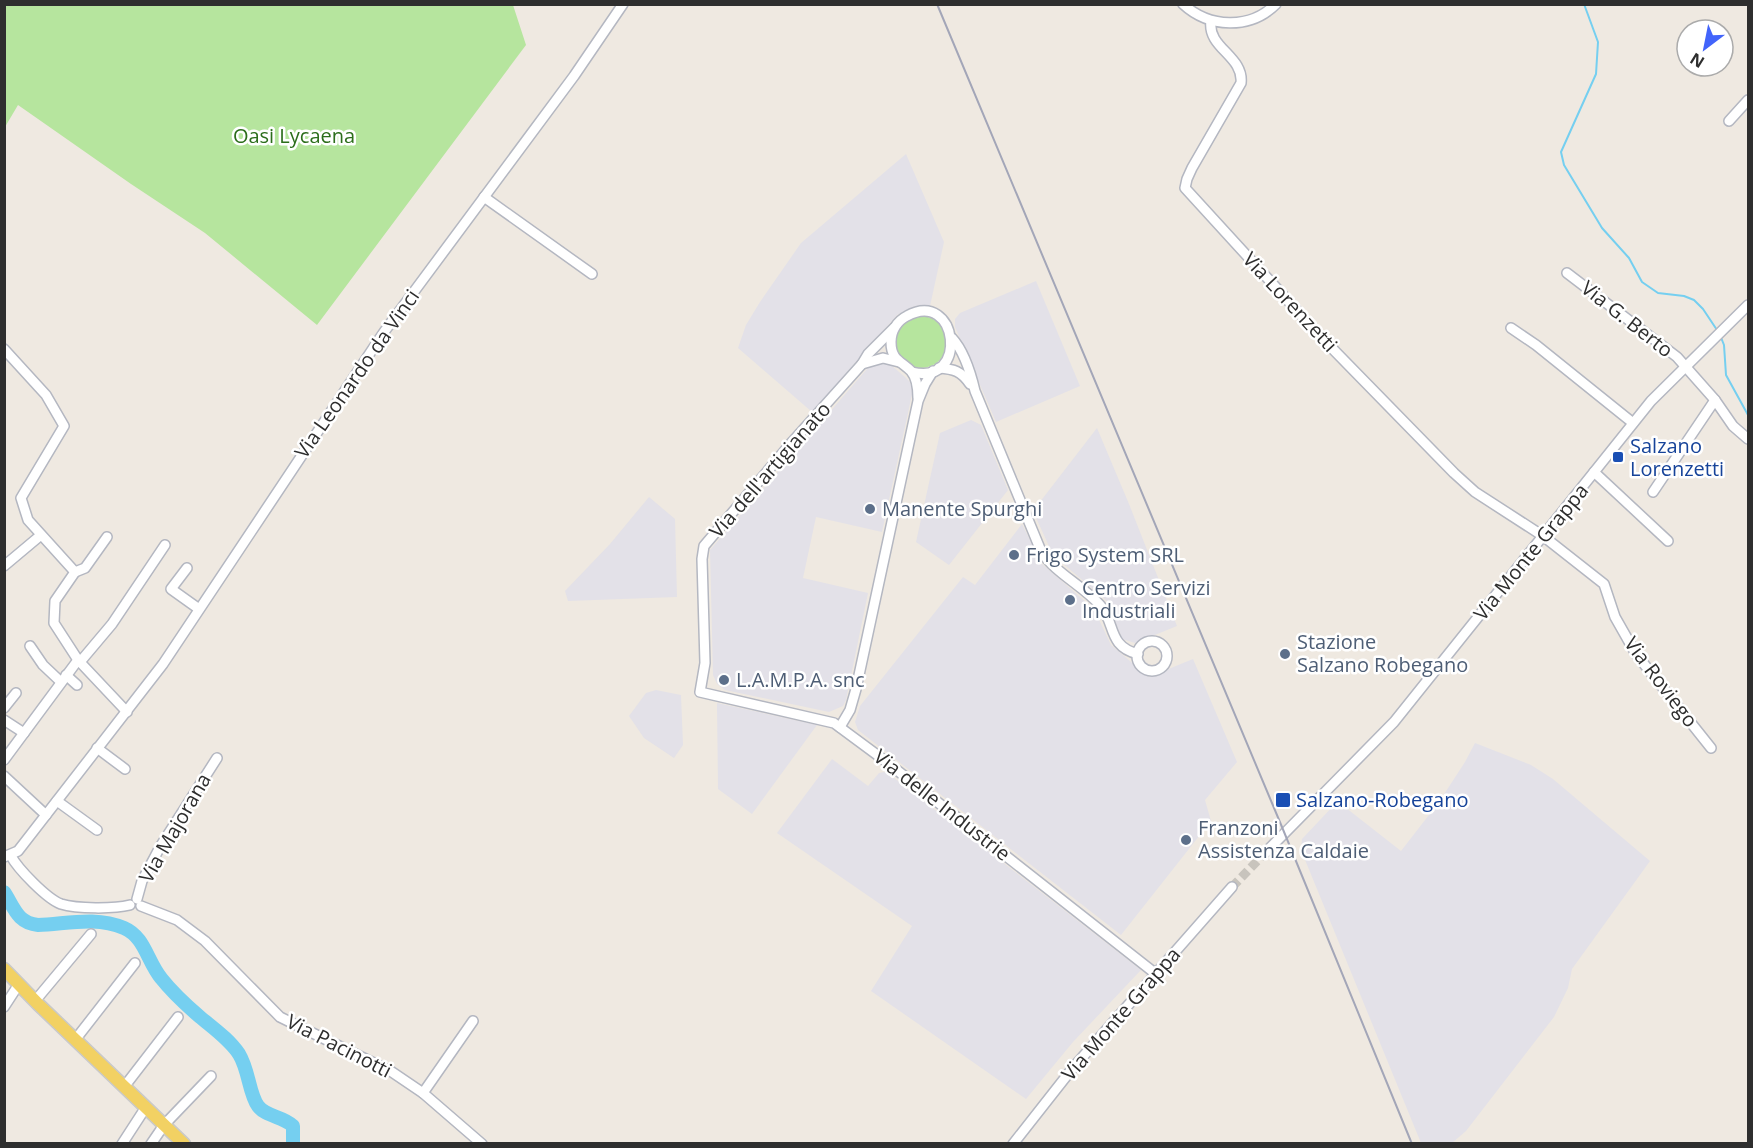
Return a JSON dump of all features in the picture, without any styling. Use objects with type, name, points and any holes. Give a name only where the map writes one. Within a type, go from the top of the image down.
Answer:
[{"type":"main road","points":[[4,969],[183,1143]]},
{"type":"street","name":"Via Leonardo da Vinci","points":[[8,857],[18,851],[163,664],[384,332],[574,76],[623,4]]},
{"type":"street","points":[[1183,4],[1192,12],[1211,21],[1228,23],[1252,19],[1262,15],[1276,4]]},
{"type":"street","name":"Via Lorenzetti","points":[[1211,21],[1210,27],[1217,43],[1240,69],[1241,83],[1186,179],[1185,188],[1323,339],[1454,473],[1475,492],[1543,536]]},
{"type":"street","points":[[1729,121],[1749,100]]},
{"type":"street","points":[[484,197],[592,274]]},
{"type":"street","name":"Via G. Berto","points":[[1567,273],[1667,348],[1686,365],[1733,426],[1749,439]]},
{"type":"street","name":"Via Monte Grappa","points":[[1266,852],[1394,722],[1665,385],[1749,306]]},
{"type":"street","name":"Via dell'artigianato","points":[[700,692],[705,663],[702,559],[704,546],[862,364],[868,354],[906,316],[915,313],[936,315],[946,324],[957,344],[1046,557],[1101,606],[1120,645],[1138,654]]},
{"type":"street","points":[[894,328],[892,353],[899,362],[912,372],[921,374],[936,369],[957,370],[964,375],[975,391]]},
{"type":"street","points":[[1511,328],[1536,345],[1633,423]]},
{"type":"street","points":[[918,401],[936,369],[949,356],[952,338]]},
{"type":"street","points":[[4,349],[46,395],[64,426],[21,498],[28,520],[75,572]]},
{"type":"street","points":[[862,364],[883,358],[899,362]]},
{"type":"street","points":[[840,726],[850,710],[856,689],[918,401],[917,385],[912,372]]},
{"type":"street","points":[[1653,492],[1715,400]]},
{"type":"street","points":[[1594,472],[1668,541]]},
{"type":"street","points":[[4,566],[41,535]]},
{"type":"street","name":"Via Roviego","points":[[1543,536],[1604,584],[1616,617],[1636,654],[1711,748]]},
{"type":"street","points":[[107,537],[85,568],[75,572],[55,601],[54,623],[79,661],[127,712]]},
{"type":"street","points":[[4,760],[64,678],[112,624],[165,545]]},
{"type":"street","points":[[187,568],[171,589],[199,609]]},
{"type":"street","points":[[30,646],[43,665],[77,684]]},
{"type":"street","name":"Via delle Industrie","points":[[700,692],[821,718],[840,726],[1156,974]]},
{"type":"street","points":[[4,708],[16,693]]},
{"type":"street","points":[[4,720],[24,733]]},
{"type":"street","points":[[97,748],[125,769]]},
{"type":"street","name":"Via Majorana","points":[[136,903],[142,881],[160,847],[217,758]]},
{"type":"street","points":[[4,776],[46,815]]},
{"type":"street","points":[[57,801],[97,831]]},
{"type":"street","name":"Via Pacinotti","points":[[8,857],[58,903],[116,907],[136,903],[177,920],[205,941],[280,1017],[377,1063],[423,1093],[482,1143]]},
{"type":"street","name":"Via Monte Grappa","points":[[1013,1143],[1072,1069],[1232,887]]},
{"type":"street","points":[[35,1001],[91,934]]},
{"type":"street","points":[[75,1040],[135,963]]},
{"type":"street","points":[[4,1007],[19,984]]},
{"type":"street","points":[[124,1087],[178,1017]]},
{"type":"street","points":[[423,1093],[473,1021]]},
{"type":"street","points":[[152,1143],[164,1125],[212,1076]]},
{"type":"street","points":[[122,1143],[146,1107]]},
{"type":"shaded area","points":[[906,154],[944,242],[930,306],[915,306],[897,315],[812,412],[738,348],[746,325],[801,243]]},
{"type":"shaded area","points":[[1036,281],[1080,386],[996,422],[955,327],[955,319],[960,313]]},
{"type":"shaded area","points":[[884,363],[891,365],[905,377],[913,390],[882,532],[816,517],[803,578],[868,593],[846,700],[843,706],[829,712],[725,690],[717,684],[713,675],[710,550],[867,369]]},
{"type":"shaded area","points":[[971,420],[981,425],[1008,490],[949,565],[916,542],[940,433]]},
{"type":"shaded area","points":[[1097,428],[1177,626],[1135,643],[1122,639],[1108,602],[1053,555],[1033,511]]},
{"type":"shaded area","points":[[649,497],[675,519],[677,597],[568,601],[565,591],[610,544]]},
{"type":"shaded area","points":[[1022,524],[1042,564],[1094,609],[1111,645],[1149,677],[1193,659],[1237,762],[1205,800],[1211,821],[1121,935],[858,730],[855,722],[860,706],[963,577],[975,585]]},
{"type":"shaded area","points":[[656,690],[681,695],[683,745],[674,758],[644,738],[629,716],[646,693]]},
{"type":"shaded area","points":[[717,703],[817,725],[752,814],[718,789]]},
{"type":"shaded area","points":[[1475,743],[1531,765],[1553,779],[1650,861],[1572,969],[1568,988],[1554,1017],[1466,1131],[1452,1143],[1421,1143],[1301,850],[1302,839],[1336,803],[1341,804],[1401,851],[1439,802]]},
{"type":"shaded area","points":[[832,759],[868,786],[879,773],[889,774],[1141,970],[1073,1042],[1026,1099],[871,991],[912,926],[777,833]]},
{"type":"green space","name":"Oasi Lycaena","points":[[5,4],[513,5],[526,45],[317,325],[205,233],[18,105],[5,127]]},
{"type":"green space","points":[[921,316],[931,318],[939,324],[945,332],[947,342],[945,352],[939,360],[931,366],[921,368],[911,366],[903,360],[897,352],[895,342],[897,332],[903,324],[911,318]]},
{"type":"waterway","points":[[1584,4],[1598,42],[1596,74],[1561,152],[1564,165],[1602,228],[1629,258],[1642,282],[1658,293],[1684,296],[1694,300],[1717,330]]},
{"type":"waterway","points":[[1720,335],[1724,345],[1726,375],[1748,415]]},
{"type":"waterway","points":[[4,892],[21,918],[31,924],[102,922],[124,928],[137,937],[156,971],[170,988],[226,1039],[239,1054],[255,1101],[261,1110],[293,1126],[293,1144]]},
{"type":"tunnel","points":[[1232,887],[1266,852]]},
{"type":"railway","points":[[937,4],[1282,827],[1412,1144]]},
{"type":"place","name":"Salzano Lorenzetti","points":[[1618,457]]},
{"type":"place","name":"Manente Spurghi","points":[[870,509]]},
{"type":"place","name":"Frigo System SRL","points":[[1014,555]]},
{"type":"place","name":"Centro Servizi Industriali","points":[[1070,600]]},
{"type":"place","name":"Stazione Salzano Robegano","points":[[1285,654]]},
{"type":"place","name":"L.A.M.P.A. snc","points":[[724,680]]},
{"type":"place","name":"Salzano-Robegano","points":[[1283,800]]},
{"type":"place","name":"Franzoni Assistenza Caldaie","points":[[1186,840]]}]
